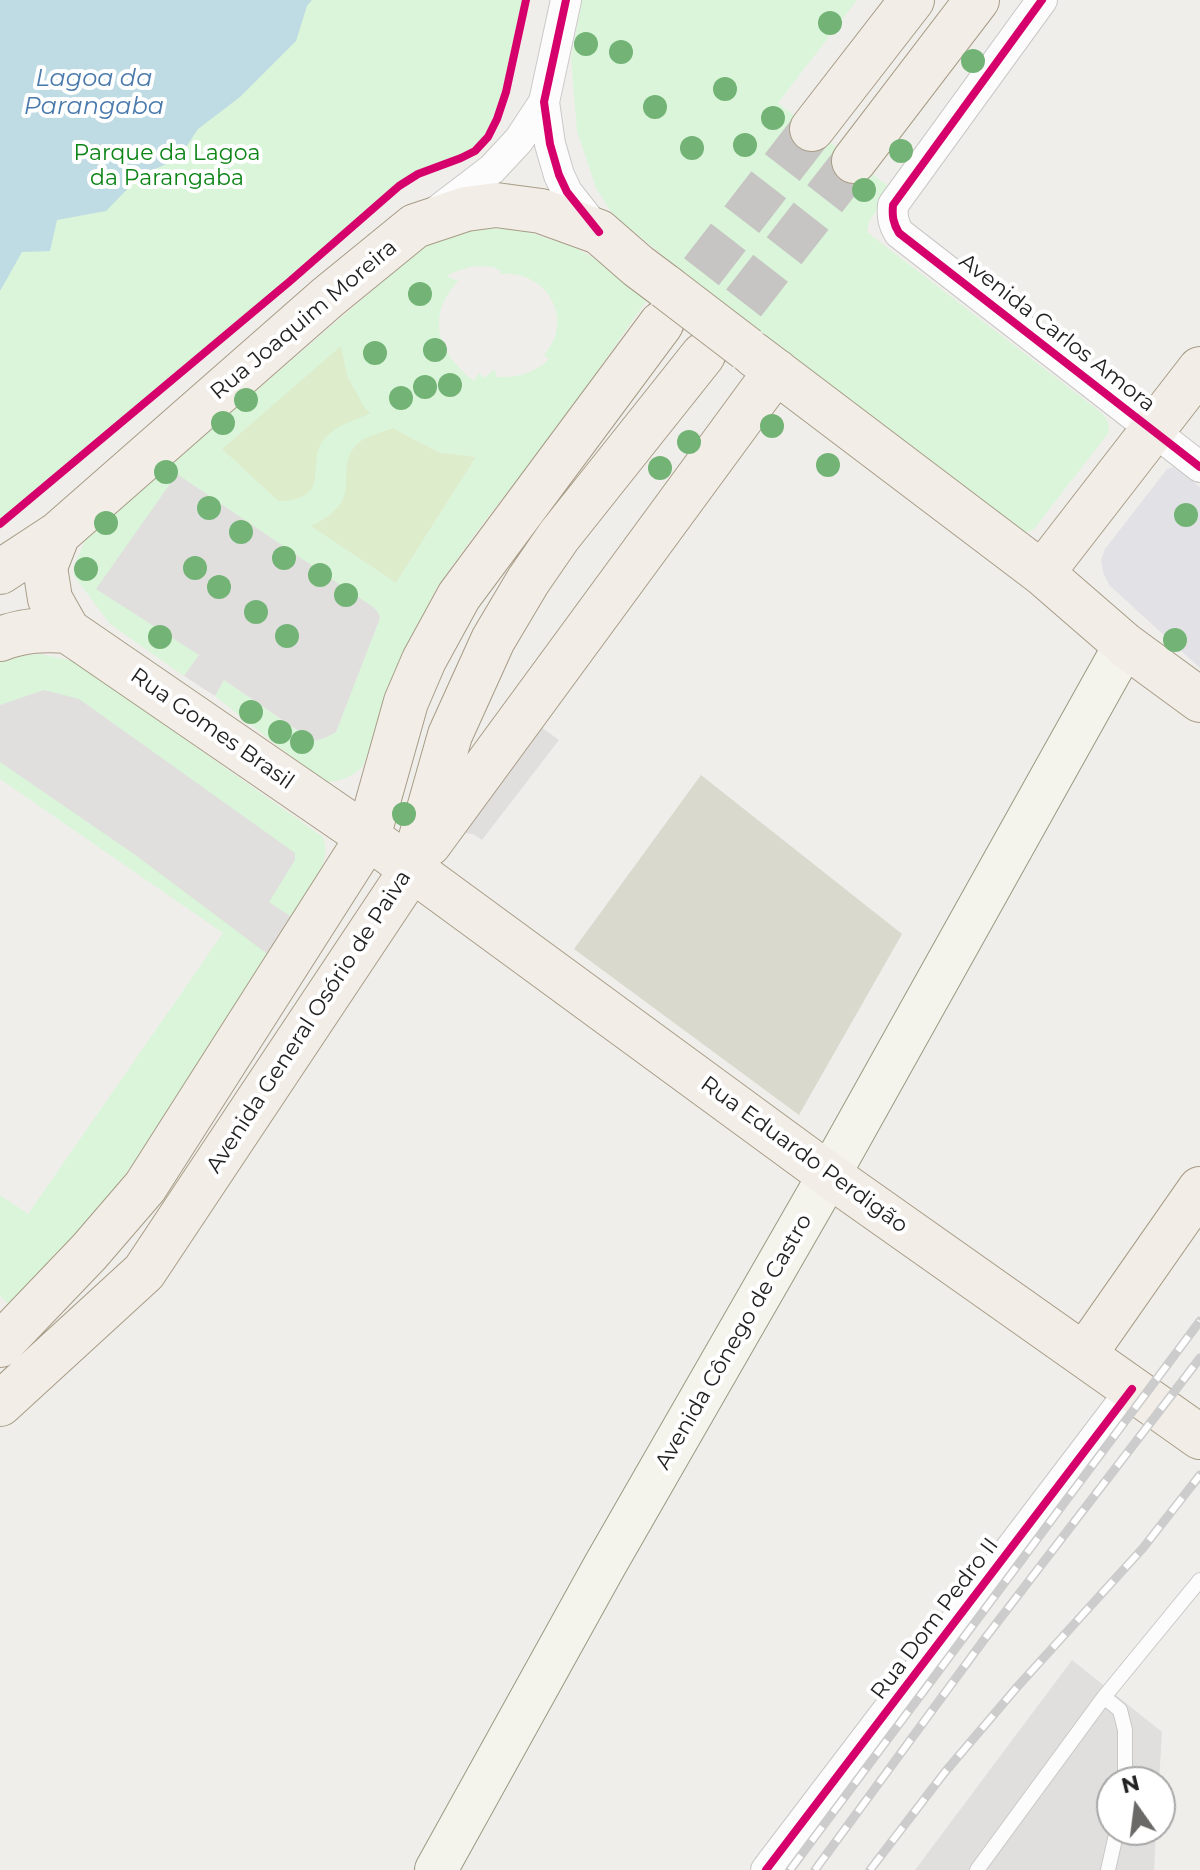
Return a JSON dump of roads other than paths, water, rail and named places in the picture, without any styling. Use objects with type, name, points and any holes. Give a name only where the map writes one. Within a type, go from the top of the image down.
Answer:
[{"type":"main road","points":[[812,129],[912,0]]},
{"type":"main road","points":[[854,161],[977,0]]},
{"type":"main road","points":[[415,226],[466,209],[496,205],[541,211],[599,232],[638,266],[664,305],[761,360],[1042,573],[1125,645],[1200,700]]},
{"type":"main road","name":"Rua Joaquim Moreira","points":[[58,534],[328,297],[415,226]]},
{"type":"main road","points":[[0,1345],[89,1252],[145,1187],[368,837],[406,702],[424,660],[459,596],[664,305]]},
{"type":"main road","name":"Avenida General Osório de Paiva","points":[[0,1404],[144,1272],[412,869],[450,735],[493,640],[528,581],[559,536],[703,355]]},
{"type":"main road","points":[[412,869],[761,360]]},
{"type":"main road","points":[[1042,573],[1200,369]]},
{"type":"main road","points":[[0,572],[58,534]]},
{"type":"main road","points":[[58,534],[45,567],[50,599],[68,631]]},
{"type":"main road","points":[[0,639],[42,629],[68,631]]},
{"type":"main road","name":"Rua Gomes Brasil","points":[[68,631],[412,869]]},
{"type":"main road","name":"Avenida Cônego de Castro","points":[[436,1870],[1125,645]]},
{"type":"main road","name":"Rua Eduardo Perdigão","points":[[412,869],[829,1175],[1200,1437]]},
{"type":"main road","points":[[1084,1355],[1200,1189]]},
{"type":"street","name":"Rua Joaquim Moreira","points":[[566,0],[544,102],[550,144],[559,175],[567,192],[599,232]]},
{"type":"street","name":"Avenida Carlos Amora","points":[[1042,0],[893,205],[895,226],[899,233],[1200,467]]},
{"type":"street","name":"Rua Joaquim Moreira","points":[[415,226],[492,169],[519,140],[544,102]]},
{"type":"street","name":"Rua Dom Pedro II","points":[[766,1870],[1132,1389]]},
{"type":"lane","points":[[977,1870],[1104,1697],[1200,1580]]},
{"type":"lane","points":[[1104,1697],[1120,1710],[1125,1730],[1125,1766]]},
{"type":"lane","points":[[1108,1870],[1113,1846]]},
{"type":"water","name":"Lagoa da Parangaba","points":[[0,0],[312,0],[307,6],[296,41],[240,97],[198,129],[178,159],[141,175],[106,211],[57,220],[50,251],[22,252],[0,291]]},
{"type":"tunnel","points":[[661,324],[812,129]]},
{"type":"tunnel","points":[[703,355],[854,161]]},
{"type":"railway","points":[[790,1870],[1200,1321]]},
{"type":"railway","points":[[815,1870],[986,1637],[1200,1358]]},
{"type":"railway","points":[[870,1870],[945,1772],[1143,1548],[1200,1475]]},
{"type":"park label","name":"Parque da Lagoa da Parangaba","points":[[167,166]]}]
